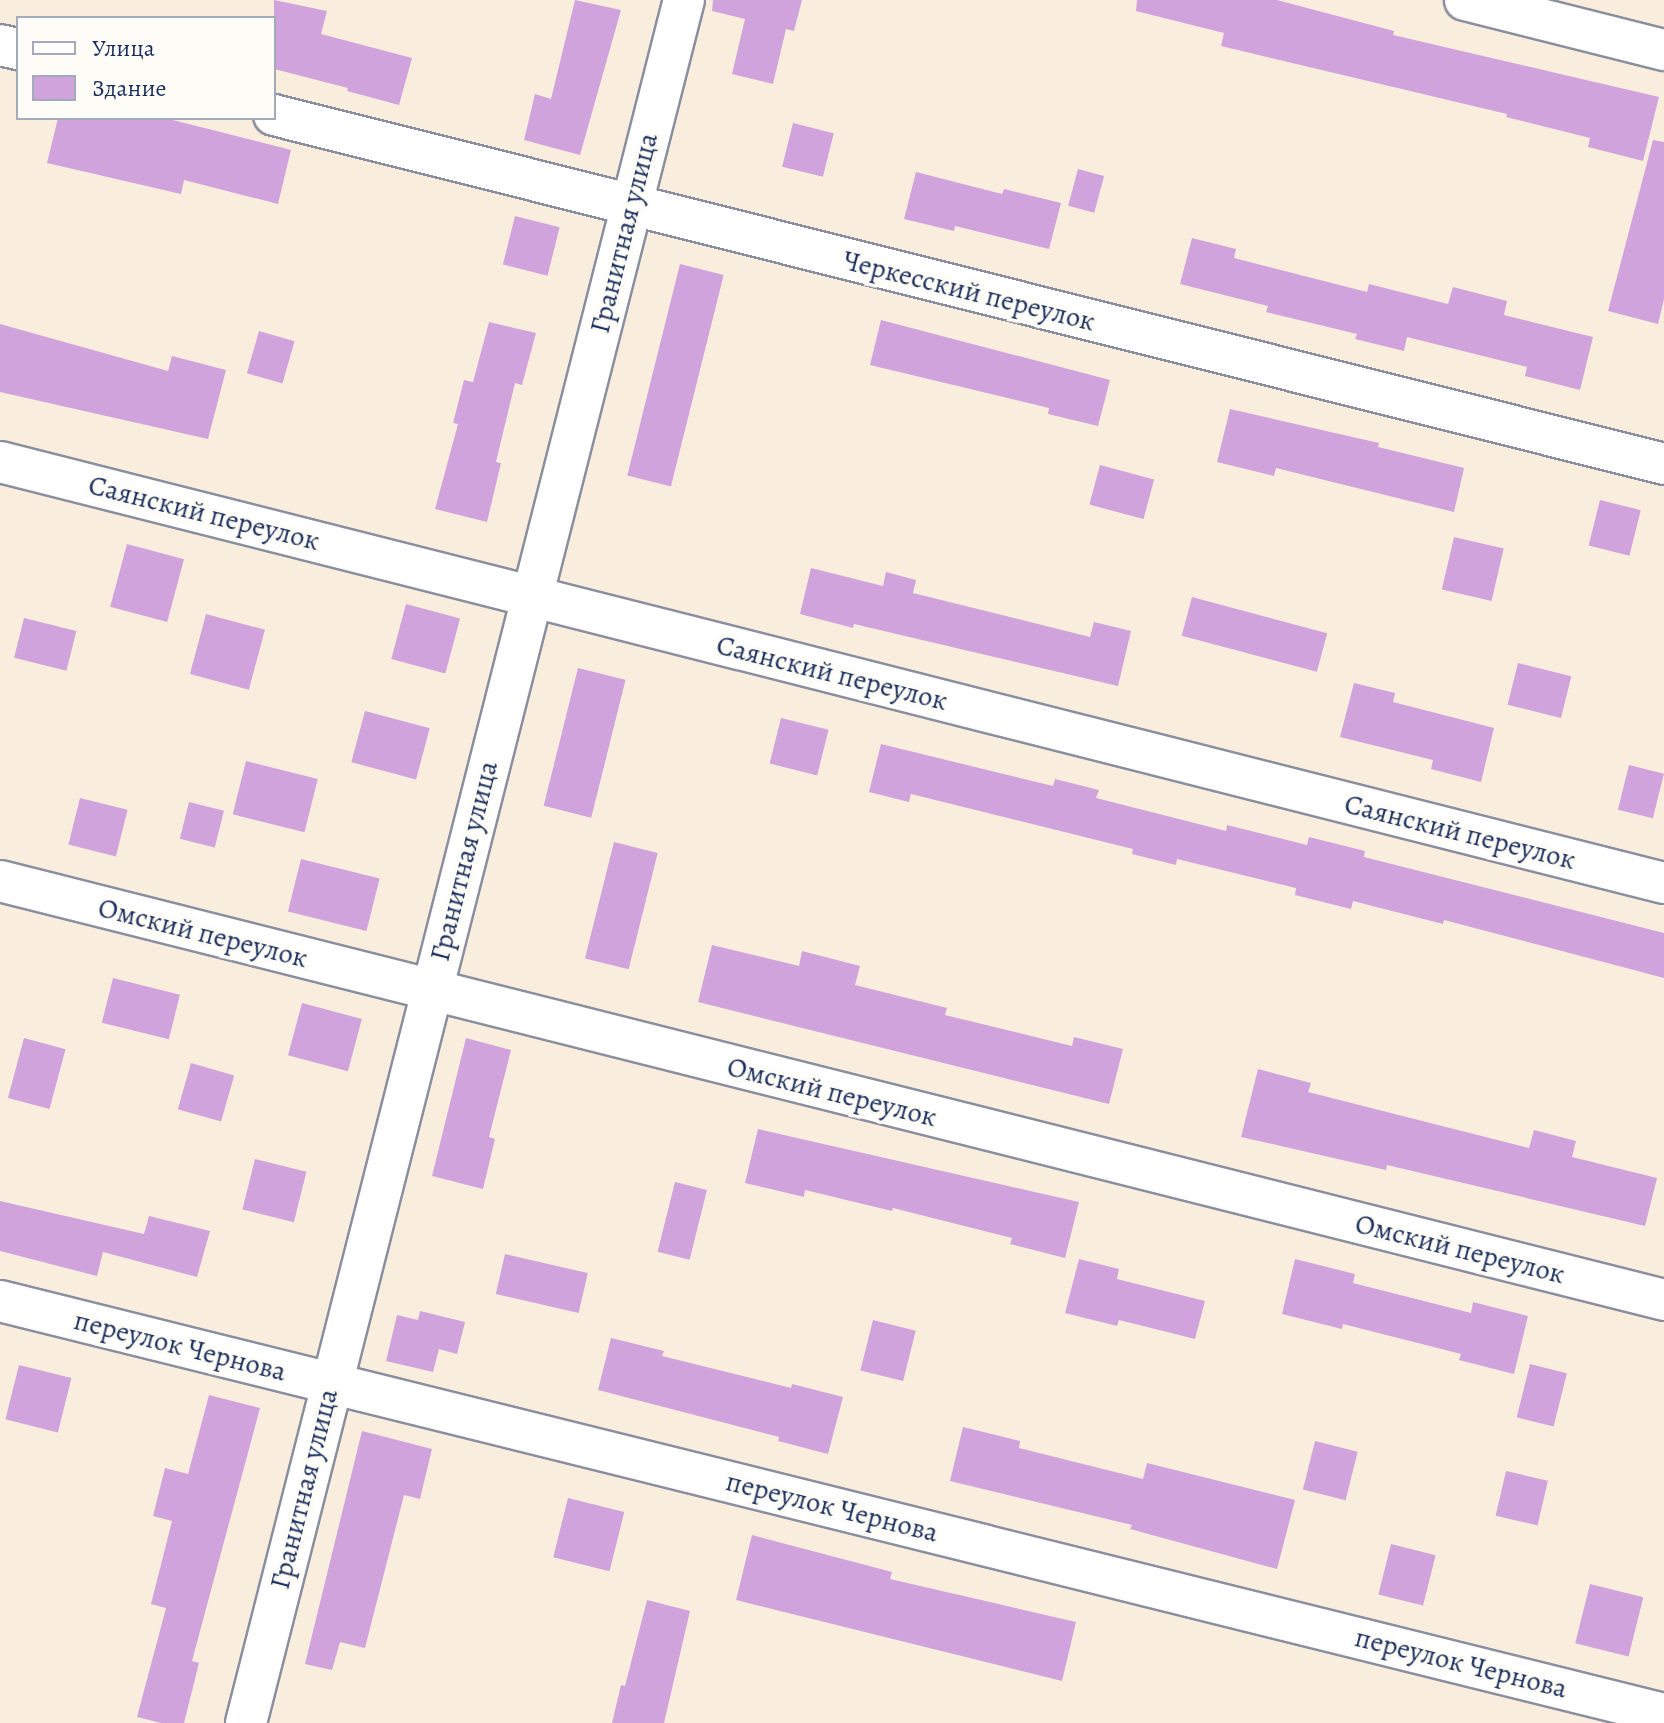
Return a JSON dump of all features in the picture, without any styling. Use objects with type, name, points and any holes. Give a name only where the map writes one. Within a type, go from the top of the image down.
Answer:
[{"type":"street","name":"Гранитная улица","points":[[246,1723],[684,0]]},
{"type":"street","points":[[1465,0],[1664,50]]},
{"type":"street","name":"Черкесский переулок","points":[[276,116],[1664,464]]},
{"type":"street","name":"Саянский переулок","points":[[0,462],[1664,883]]},
{"type":"street","name":"Омский переулок","points":[[0,881],[1664,1300]]},
{"type":"street","name":"переулок Чернова","points":[[0,1301],[1664,1714]]},
{"type":"building","points":[[274,0],[327,11],[321,34],[412,58],[399,105],[276,70]]},
{"type":"building","points":[[575,0],[621,10],[580,155],[524,140],[535,94],[551,99]]},
{"type":"building","points":[[713,0],[802,0],[794,31],[786,29],[773,84],[732,74],[745,19],[712,11]]},
{"type":"building","points":[[1137,0],[1277,0],[1394,31],[1393,35],[1659,97],[1643,161],[1588,147],[1590,138],[1506,117],[1507,114],[1221,46],[1224,33],[1136,11]]},
{"type":"building","points":[[58,120],[173,120],[291,150],[278,204],[184,180],[181,194],[47,163]]},
{"type":"building","points":[[793,123],[834,133],[823,177],[782,167]]},
{"type":"building","points":[[1653,140],[1664,142],[1664,299],[1658,324],[1608,311]]},
{"type":"building","points":[[1078,169],[1104,176],[1094,213],[1068,206]]},
{"type":"building","points":[[916,172],[1002,194],[1004,189],[1061,203],[1049,249],[955,226],[954,231],[904,219]]},
{"type":"building","points":[[515,216],[560,227],[548,276],[503,265]]},
{"type":"building","points":[[1192,238],[1236,249],[1234,258],[1367,292],[1369,284],[1448,304],[1453,287],[1507,301],[1504,315],[1593,337],[1580,390],[1525,376],[1527,367],[1407,337],[1404,351],[1355,339],[1357,334],[1266,312],[1268,306],[1180,284]]},
{"type":"building","points":[[680,264],[724,275],[671,486],[627,476]]},
{"type":"building","points":[[881,320],[1110,380],[1098,426],[1048,414],[1049,408],[870,365]]},
{"type":"building","points":[[489,322],[536,333],[522,385],[515,383],[496,462],[501,463],[487,522],[435,509],[458,424],[453,423],[464,380],[473,382]]},
{"type":"building","points":[[0,324],[168,371],[172,356],[226,370],[208,439],[0,392]]},
{"type":"building","points":[[259,331],[295,341],[282,383],[247,373]]},
{"type":"building","points":[[1230,409],[1379,443],[1378,447],[1464,468],[1454,512],[1276,468],[1274,476],[1217,462]]},
{"type":"building","points":[[1100,465],[1154,479],[1143,519],[1089,505]]},
{"type":"building","points":[[1600,500],[1641,510],[1629,556],[1589,546]]},
{"type":"building","points":[[1454,537],[1504,548],[1492,601],[1442,590]]},
{"type":"building","points":[[127,544],[184,559],[167,622],[110,607]]},
{"type":"building","points":[[811,568],[883,586],[886,572],[916,580],[913,593],[1090,637],[1094,622],[1131,631],[1118,686],[800,614]]},
{"type":"building","points":[[1192,597],[1327,633],[1317,672],[1182,636]]},
{"type":"building","points":[[406,604],[460,618],[445,674],[391,659]]},
{"type":"building","points":[[206,614],[265,630],[249,690],[190,674]]},
{"type":"building","points":[[24,618],[76,631],[66,671],[14,658]]},
{"type":"building","points":[[1518,663],[1571,676],[1561,718],[1508,705]]},
{"type":"building","points":[[578,668],[626,680],[591,818],[544,806]]},
{"type":"building","points":[[1354,683],[1395,693],[1393,702],[1494,728],[1481,782],[1431,769],[1433,760],[1340,737]]},
{"type":"building","points":[[365,711],[430,728],[416,780],[351,762]]},
{"type":"building","points":[[781,718],[829,730],[817,775],[770,764]]},
{"type":"building","points":[[881,744],[1053,786],[1055,779],[1099,790],[1096,798],[1226,831],[1227,825],[1307,845],[1309,837],[1365,851],[1364,857],[1664,933],[1664,978],[1444,920],[1443,924],[1353,901],[1351,909],[1295,895],[1296,888],[1177,859],[1176,865],[1132,854],[1133,849],[911,794],[909,802],[869,792]]},
{"type":"building","points":[[246,761],[318,779],[304,832],[233,814]]},
{"type":"building","points":[[1629,765],[1664,774],[1653,818],[1618,810]]},
{"type":"building","points":[[80,798],[128,810],[116,856],[68,845]]},
{"type":"building","points":[[189,802],[224,811],[215,848],[180,839]]},
{"type":"building","points":[[614,842],[658,853],[629,969],[585,958]]},
{"type":"building","points":[[301,859],[380,879],[367,931],[288,911]]},
{"type":"building","points":[[712,945],[799,966],[802,951],[860,966],[855,985],[947,1008],[945,1015],[1072,1046],[1074,1037],[1123,1049],[1109,1104],[698,1002]]},
{"type":"building","points":[[113,978],[180,995],[169,1039],[102,1023]]},
{"type":"building","points":[[302,1003],[362,1019],[348,1071],[288,1055]]},
{"type":"building","points":[[24,1038],[66,1049],[49,1109],[8,1098]]},
{"type":"building","points":[[466,1038],[511,1050],[489,1137],[495,1139],[483,1189],[432,1176]]},
{"type":"building","points":[[191,1063],[234,1075],[221,1122],[178,1109]]},
{"type":"building","points":[[1258,1069],[1311,1083],[1308,1092],[1529,1148],[1534,1130],[1576,1141],[1572,1157],[1657,1178],[1645,1226],[1387,1165],[1386,1170],[1241,1137]]},
{"type":"building","points":[[758,1129],[1079,1202],[1065,1258],[1010,1244],[1012,1238],[893,1208],[892,1211],[805,1190],[804,1197],[745,1183]]},
{"type":"building","points":[[255,1159],[306,1172],[294,1222],[242,1209]]},
{"type":"building","points":[[675,1182],[707,1190],[690,1260],[658,1252]]},
{"type":"building","points":[[0,1201],[144,1234],[149,1216],[210,1231],[197,1277],[103,1252],[97,1276],[0,1251]]},
{"type":"building","points":[[505,1254],[588,1273],[579,1313],[496,1294]]},
{"type":"building","points":[[1079,1259],[1119,1269],[1117,1279],[1205,1301],[1195,1339],[1119,1320],[1117,1326],[1065,1313]]},
{"type":"building","points":[[1295,1259],[1355,1274],[1353,1283],[1471,1313],[1473,1302],[1528,1316],[1514,1374],[1459,1360],[1461,1354],[1343,1324],[1342,1329],[1282,1314]]},
{"type":"building","points":[[420,1311],[465,1322],[457,1354],[439,1349],[433,1372],[386,1361],[397,1315],[418,1320]]},
{"type":"building","points":[[873,1320],[916,1331],[903,1381],[860,1370]]},
{"type":"building","points":[[611,1338],[664,1351],[662,1356],[791,1388],[792,1384],[843,1397],[828,1454],[778,1441],[779,1437],[598,1390]]},
{"type":"building","points":[[1530,1364],[1567,1373],[1554,1427],[1517,1417]]},
{"type":"building","points":[[19,1365],[71,1378],[58,1432],[5,1419]]},
{"type":"building","points":[[209,1395],[260,1408],[192,1661],[199,1663],[184,1723],[161,1723],[137,1717],[166,1608],[151,1604],[172,1521],[153,1516],[165,1468],[188,1474]]},
{"type":"building","points":[[963,1427],[1020,1441],[1019,1448],[1143,1479],[1147,1463],[1295,1500],[1277,1569],[1130,1529],[1132,1525],[950,1481]]},
{"type":"building","points":[[362,1431],[432,1449],[420,1499],[404,1495],[365,1648],[340,1642],[332,1670],[305,1664]]},
{"type":"building","points":[[1315,1441],[1358,1452],[1346,1500],[1303,1490]]},
{"type":"building","points":[[1506,1471],[1548,1481],[1538,1525],[1496,1516]]},
{"type":"building","points":[[568,1498],[624,1512],[610,1571],[553,1557]]},
{"type":"building","points":[[752,1535],[892,1572],[890,1579],[1076,1622],[1062,1681],[736,1600]]},
{"type":"building","points":[[1391,1544],[1436,1555],[1423,1606],[1378,1594]]},
{"type":"building","points":[[1590,1584],[1643,1597],[1629,1656],[1575,1643]]},
{"type":"building","points":[[647,1600],[690,1611],[664,1723],[612,1723],[621,1685],[625,1686]]}]
